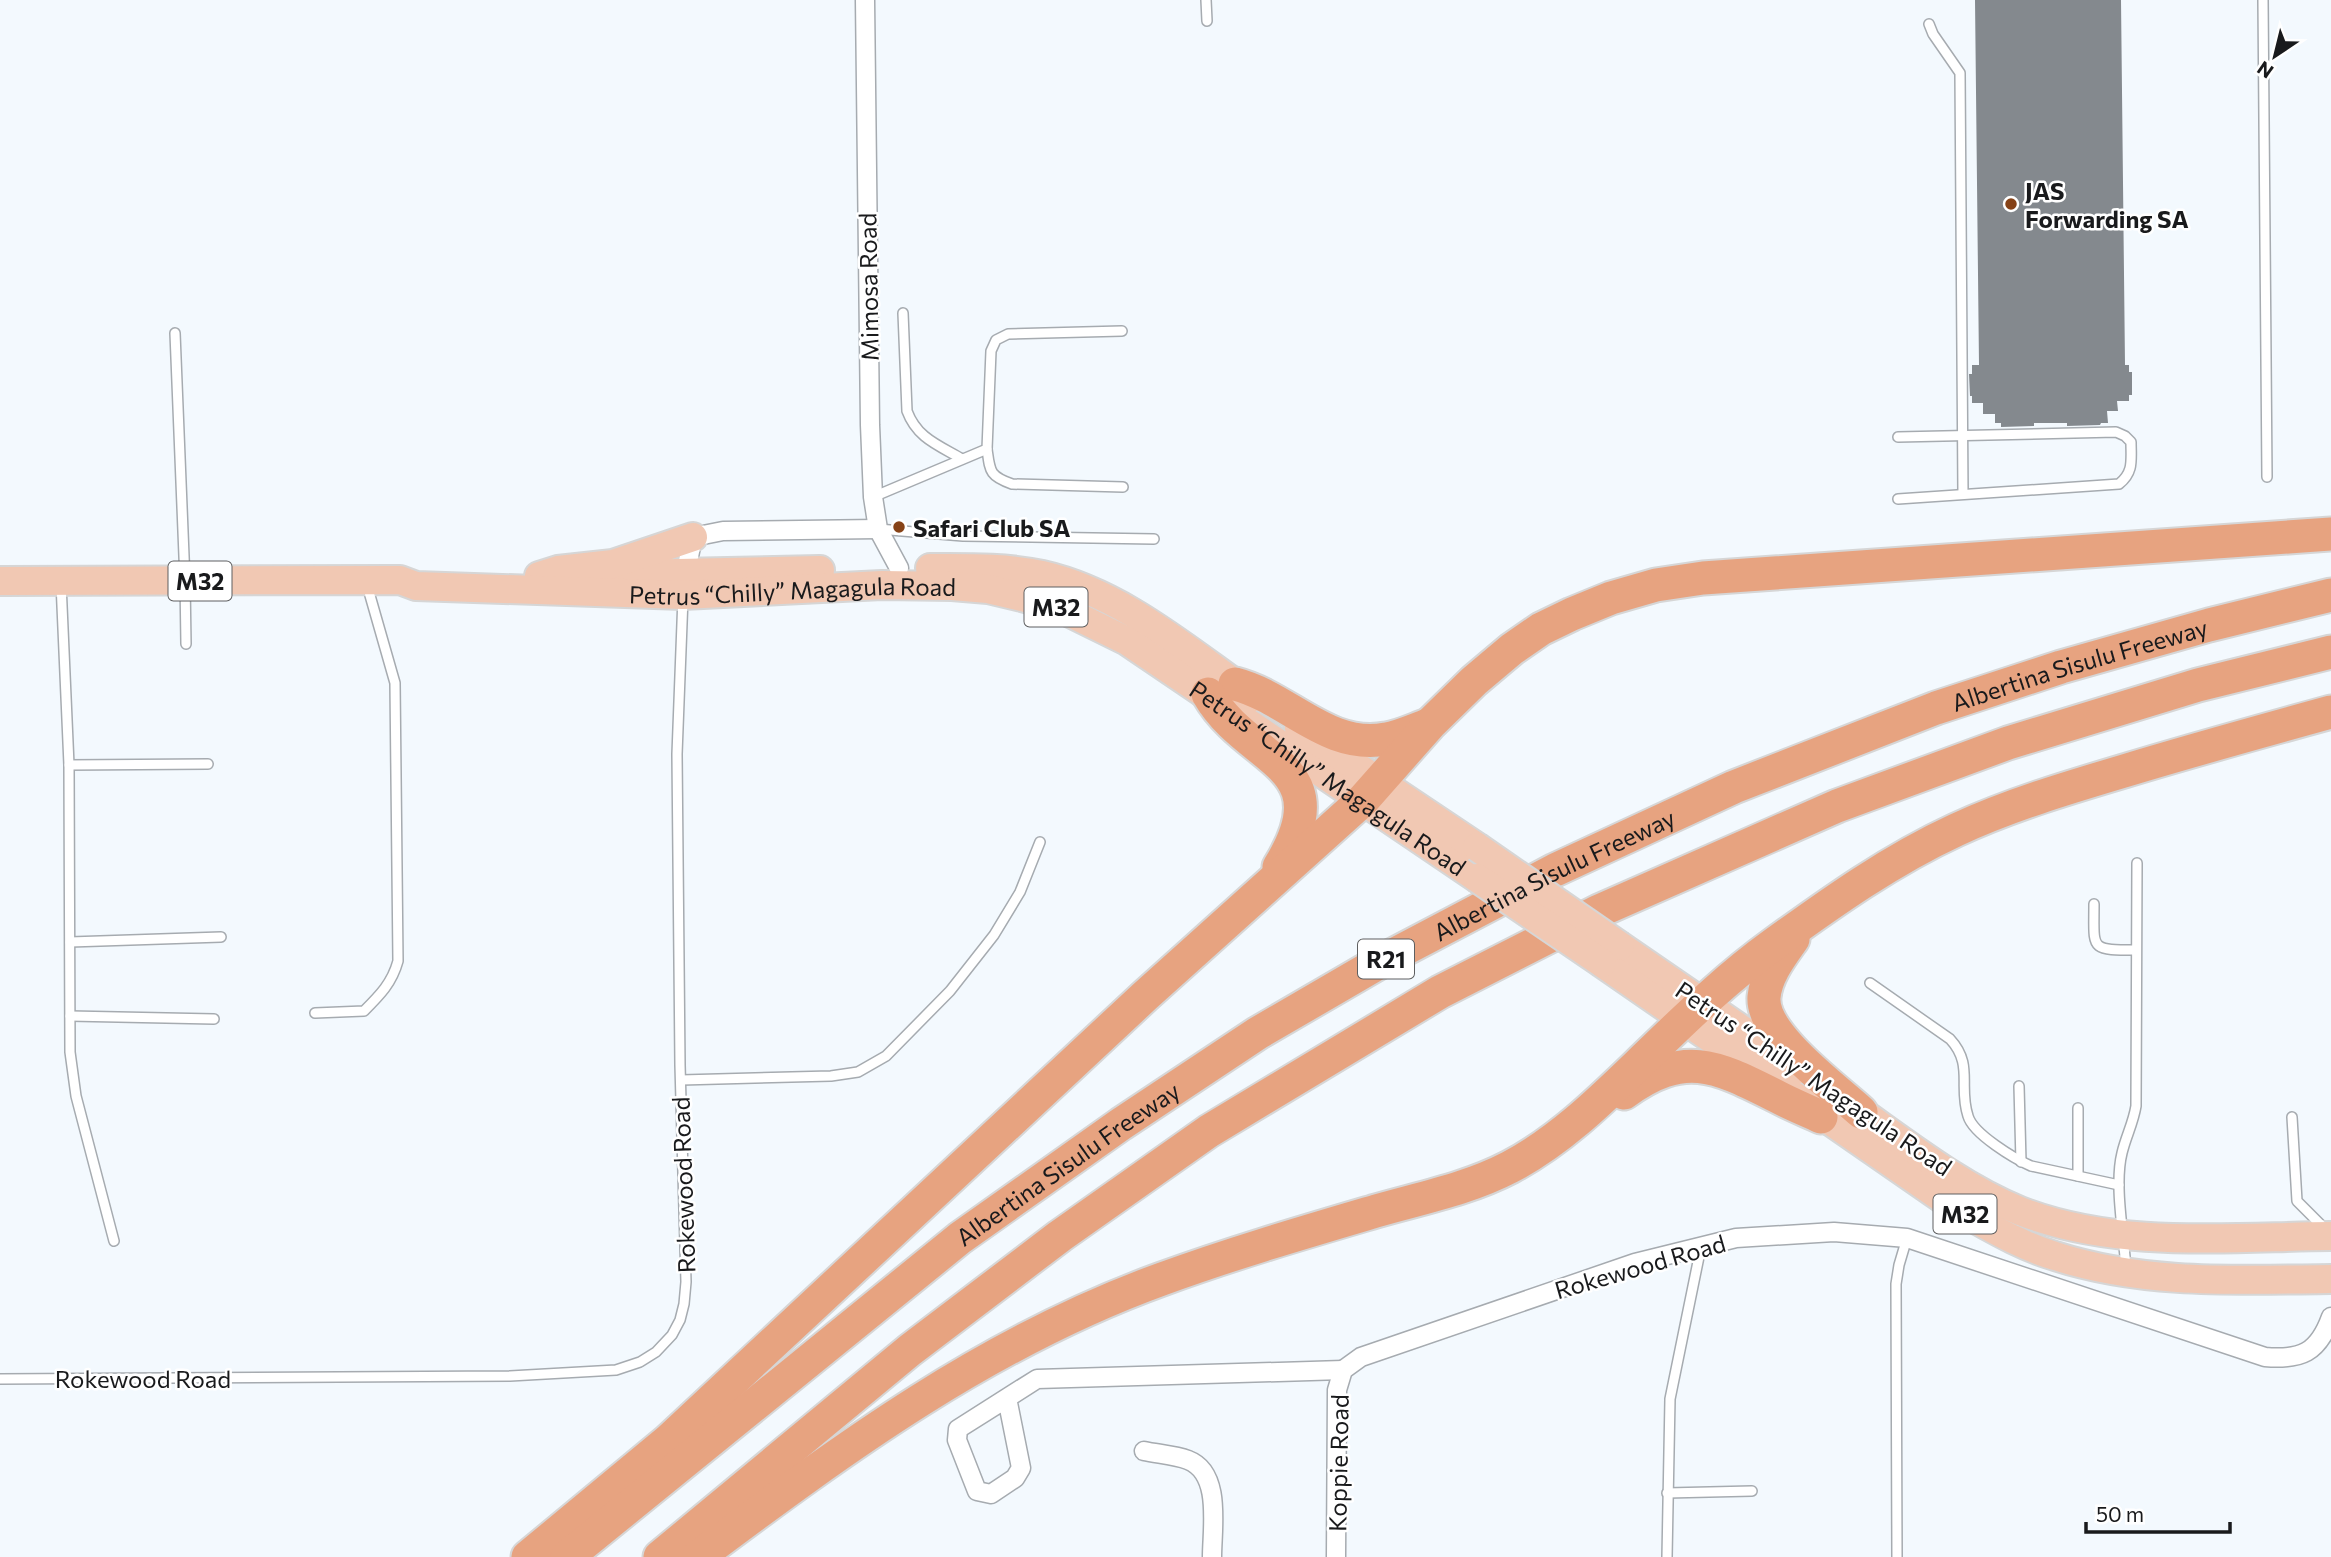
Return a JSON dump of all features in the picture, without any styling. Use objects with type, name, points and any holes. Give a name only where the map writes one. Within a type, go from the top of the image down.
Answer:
[{"type":"highway","points":[[528,1557],[698,1413],[1145,996],[1371,792],[1430,724],[1474,681],[1541,629],[1611,598],[1656,585],[1703,578],[2331,534]]},
{"type":"highway","name":"Albertina Sisulu Freeway","points":[[566,1557],[960,1238],[1121,1124],[1258,1033],[1380,962],[1555,870],[1734,787],[1936,708],[2061,667],[2209,625],[2331,595]]},
{"type":"highway","name":"R21","points":[[660,1557],[910,1350],[1060,1236],[1209,1131],[1440,992],[1599,911],[1837,806],[2008,743],[2198,685],[2331,652]]},
{"type":"highway","points":[[1267,887],[1296,836],[1300,822],[1300,799],[1283,766],[1216,707],[1222,689],[1256,689],[1311,723],[1351,740],[1387,739],[1430,724]]},
{"type":"highway","points":[[698,1557],[902,1410],[1040,1332],[1112,1299],[1240,1252],[1486,1178],[1546,1145],[1581,1118],[1693,1011],[1771,946],[1901,858],[1955,830],[2000,811],[2085,783],[2331,712]]},
{"type":"highway","points":[[1802,925],[1766,983],[1765,1012],[1783,1040],[1861,1112]]},
{"type":"highway","points":[[1581,1118],[1602,1109],[1644,1079],[1696,1065],[1727,1072],[1821,1117]]},
{"type":"main road","points":[[539,576],[558,570],[613,564],[694,537]]},
{"type":"main road","name":"Petrus “Chilly” Magagula Road","points":[[400,580],[414,574],[539,576],[684,584],[899,568],[997,568],[1044,575],[1074,585],[1148,623],[1222,689],[1371,792],[1477,878],[1611,955],[1693,1011],[1861,1112],[1985,1194],[2018,1210],[2073,1227],[2124,1235],[2331,1235]]},
{"type":"main road","name":"Petrus “Chilly” Magagula Road","points":[[0,582],[400,580],[416,586],[882,585],[988,589],[1058,607],[1222,689]]},
{"type":"main road","name":"Petrus “Chilly” Magagula Road","points":[[1371,792],[1477,847],[1611,955]]},
{"type":"main road","name":"Petrus “Chilly” Magagula Road","points":[[1693,1011],[1821,1117],[1959,1210],[2004,1236],[2054,1256],[2126,1274],[2199,1280],[2331,1279]]},
{"type":"street","name":"Mimosa Road","points":[[865,0],[873,497],[878,530],[899,568]]},
{"type":"street","points":[[694,537],[723,531],[878,530]]},
{"type":"street","name":"Rokewood Road","points":[[684,584],[694,537]]},
{"type":"street","name":"Rokewood Road","points":[[1343,1370],[1361,1357],[1392,1345],[1635,1263],[1701,1245],[1767,1235],[1834,1232],[1908,1238],[2264,1357],[2288,1359],[2309,1350],[2318,1342],[2331,1317]]},
{"type":"street","points":[[1007,1398],[1021,1468],[1015,1478],[991,1494],[977,1490],[957,1440],[958,1429],[1037,1379],[1343,1370]]},
{"type":"street","name":"Koppie Road","points":[[1336,1557],[1337,1390],[1343,1370]]},
{"type":"street","points":[[1144,1451],[1190,1460],[1206,1475],[1212,1487],[1212,1557]]},
{"type":"lane","points":[[1206,0],[1207,21]]},
{"type":"lane","points":[[2263,0],[2267,477]]},
{"type":"lane","points":[[1929,24],[1960,73],[1963,494]]},
{"type":"lane","points":[[903,313],[907,411],[912,426],[925,438],[962,459]]},
{"type":"lane","points":[[1122,331],[1008,334],[996,340],[991,351],[987,449],[991,472],[999,480],[1012,484],[1123,487]]},
{"type":"lane","points":[[175,333],[186,580],[186,644]]},
{"type":"lane","points":[[1898,437],[2116,432],[2131,442],[2132,468],[2119,484],[1898,499]]},
{"type":"lane","points":[[873,497],[987,449]]},
{"type":"lane","points":[[878,530],[963,536],[1154,539]]},
{"type":"lane","points":[[315,1013],[364,1011],[384,991],[398,961],[395,683],[366,580]]},
{"type":"lane","points":[[61,581],[69,765],[71,1052],[75,1096],[114,1241]]},
{"type":"lane","name":"Rokewood Road","points":[[0,1379],[510,1376],[603,1371],[640,1362],[656,1352],[671,1335],[680,1320],[686,1282],[677,754],[684,584]]},
{"type":"lane","points":[[69,765],[208,764]]},
{"type":"lane","points":[[681,1080],[831,1076],[858,1072],[886,1056],[950,991],[994,935],[1020,892],[1040,842]]},
{"type":"lane","points":[[2126,1274],[2119,1185],[2122,1154],[2133,1125],[2136,1106],[2137,863]]},
{"type":"lane","points":[[2094,904],[2094,940],[2098,946],[2103,950],[2137,950]]},
{"type":"lane","points":[[70,942],[221,937]]},
{"type":"lane","points":[[1870,983],[1950,1039],[1960,1049],[1964,1058],[1968,1119],[1978,1131],[2021,1162],[2031,1166],[2119,1185]]},
{"type":"lane","points":[[70,1016],[214,1018]]},
{"type":"lane","points":[[2019,1086],[2021,1162]]},
{"type":"lane","points":[[2078,1108],[2078,1176]]},
{"type":"lane","points":[[2292,1117],[2294,1191],[2297,1201],[2307,1214],[2331,1235]]},
{"type":"lane","points":[[1897,1557],[1896,1284],[1908,1238]]},
{"type":"lane","points":[[1667,1557],[1670,1399],[1701,1245]]},
{"type":"lane","points":[[1667,1493],[1752,1492]]},
{"type":"building","points":[[1975,0],[2121,0],[2125,365],[2129,365],[2129,372],[2132,372],[2132,395],[2129,395],[2129,401],[2117,401],[2118,411],[2107,411],[2108,423],[2067,426],[2067,423],[2034,423],[2034,426],[2001,427],[2001,423],[1995,423],[1995,414],[1983,414],[1983,403],[1972,403],[1969,374],[1972,374],[1972,365],[1979,365]]},
{"type":"place","name":"JAS Forwarding SA","points":[[2011,204]]},
{"type":"place","name":"Safari Club SA","points":[[899,527]]}]
